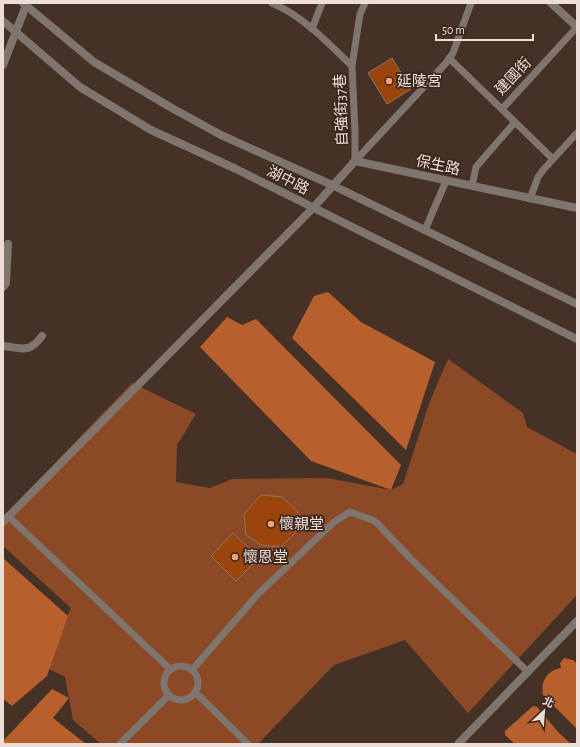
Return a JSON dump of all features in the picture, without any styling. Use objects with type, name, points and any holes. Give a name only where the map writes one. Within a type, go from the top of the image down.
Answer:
[{"type":"street","name":"建國街","points":[[551,3],[577,27]]},
{"type":"street","points":[[3,65],[25,4]]},
{"type":"street","name":"湖中路","points":[[25,4],[94,62],[221,135],[332,185],[577,304]]},
{"type":"street","name":"湖中路","points":[[3,21],[80,87],[151,130],[236,169],[577,339]]},
{"type":"street","points":[[5,516],[313,208],[355,161]]},
{"type":"street","name":"保生路","points":[[355,161],[577,208]]},
{"type":"street","points":[[3,287],[6,283],[8,244]]},
{"type":"street","points":[[3,346],[27,349],[36,344],[42,336]]},
{"type":"street","points":[[458,744],[577,621]]},
{"type":"lane","name":"自強街37巷","points":[[272,3],[293,15],[312,29],[352,66],[355,161]]},
{"type":"lane","points":[[312,29],[322,3]]},
{"type":"lane","points":[[352,66],[360,14],[366,3]]},
{"type":"lane","points":[[355,161],[449,58],[457,43],[471,3]]},
{"type":"lane","name":"建國街","points":[[502,109],[577,27]]},
{"type":"lane","points":[[449,58],[553,159]]},
{"type":"lane","points":[[472,186],[476,167],[515,122]]},
{"type":"lane","points":[[530,199],[538,177],[577,133]]},
{"type":"lane","points":[[425,230],[446,181]]},
{"type":"lane","points":[[192,670],[258,594],[334,522],[350,512],[375,521],[412,560],[528,672]]},
{"type":"lane","points":[[5,516],[170,669]]},
{"type":"lane","points":[[175,666],[187,667],[192,670],[198,681],[195,692],[191,697],[180,700],[174,699],[169,695],[163,685],[166,673],[175,666]]},
{"type":"lane","points":[[195,692],[248,744]]},
{"type":"lane","points":[[120,744],[169,695]]},
{"type":"shaded area","points":[[328,292],[361,322],[435,362],[406,450],[292,338],[314,296]]},
{"type":"shaded area","points":[[227,317],[242,325],[256,319],[401,465],[391,490],[311,461],[200,347]]},
{"type":"shaded area","points":[[448,359],[523,413],[527,427],[577,454],[577,595],[468,713],[405,640],[334,665],[258,744],[101,744],[73,720],[65,677],[45,667],[71,608],[3,546],[3,517],[132,383],[196,414],[177,445],[176,482],[210,488],[232,479],[327,478],[391,490],[403,484],[430,401]]},
{"type":"shaded area","points":[[3,558],[68,616],[47,676],[12,706],[3,699]]},
{"type":"shaded area","points":[[564,658],[573,660],[577,664],[577,729],[543,695],[542,690],[546,677],[552,671],[561,668],[560,663]]},
{"type":"shaded area","points":[[52,689],[69,698],[53,718],[86,744],[3,744],[3,741]]},
{"type":"shaded area","points":[[533,706],[537,707],[559,733],[571,744],[515,744],[505,735],[505,731]]},
{"type":"building","name":"延陵宮","points":[[392,58],[411,89],[387,104],[368,73]]},
{"type":"building","name":"懷親堂","points":[[261,495],[282,497],[298,512],[295,533],[281,547],[261,545],[246,535],[244,514]]},
{"type":"building","name":"懷恩堂","points":[[233,533],[259,558],[236,581],[211,556]]},
{"type":"place","name":"延陵宮","points":[[389,81]]},
{"type":"place","name":"懷親堂","points":[[271,524]]},
{"type":"place","name":"懷恩堂","points":[[235,557]]}]
